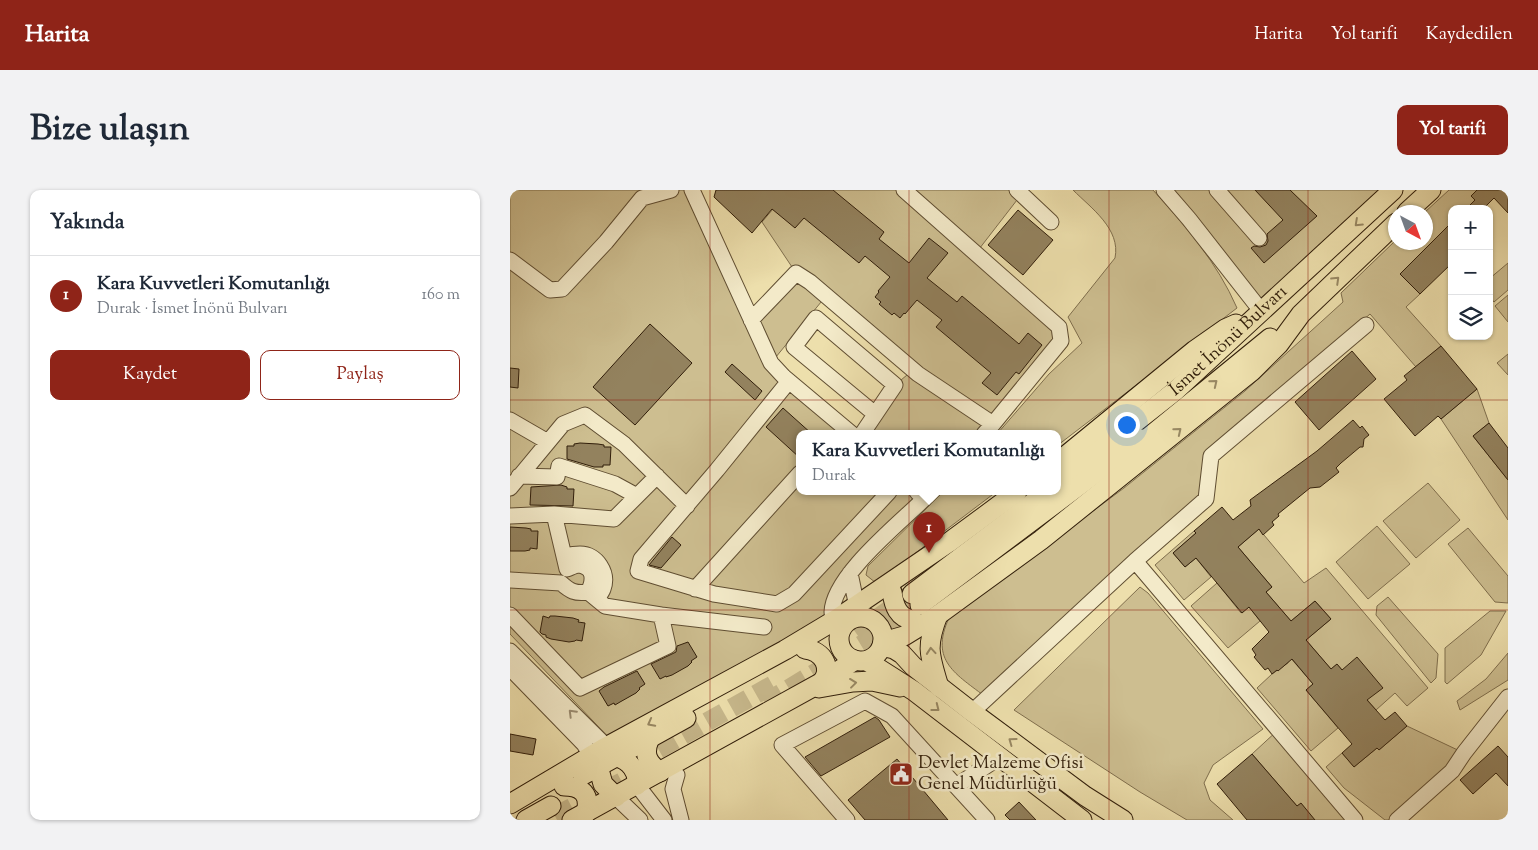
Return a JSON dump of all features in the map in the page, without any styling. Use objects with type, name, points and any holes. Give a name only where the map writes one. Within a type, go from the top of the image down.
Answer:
[{"type":"main road","name":"İsmet İnönü Bulvarı","points":[[1061,481],[1175,391],[1393,190]]},
{"type":"main road","points":[[1415,205],[1431,190]]},
{"type":"main road","name":"İsmet İnönü Bulvarı","points":[[1301,314],[1388,231]]},
{"type":"main road","points":[[1061,460],[1195,350],[1225,329],[1262,312]]},
{"type":"main road","points":[[1061,467],[1262,312]]},
{"type":"main road","points":[[892,592],[893,602],[897,610],[906,619],[915,606],[1101,477],[1301,314]]},
{"type":"main road","points":[[883,641],[904,636],[938,615],[1048,534],[1252,371],[1278,344],[1301,314]]},
{"type":"main road","points":[[859,613],[1013,495]]},
{"type":"main road","points":[[510,816],[564,786],[603,756],[649,740],[805,649],[892,592],[1025,495]]},
{"type":"main road","points":[[526,820],[567,816],[620,800],[669,774],[813,686],[861,661],[876,656],[883,641],[915,606],[1044,495]]},
{"type":"main road","points":[[859,613],[874,620],[882,630],[883,641],[939,687],[1085,796],[1123,820]]},
{"type":"main road","points":[[938,615],[931,632],[929,651],[939,687]]},
{"type":"main road","points":[[839,627],[840,646],[843,652],[914,691],[1082,820]]},
{"type":"main road","points":[[510,804],[603,756],[785,650],[839,627]]},
{"type":"main road","points":[[805,649],[811,650],[824,660],[827,665],[826,674],[813,686]]},
{"type":"main road","points":[[813,686],[872,681],[914,691]]},
{"type":"main road","points":[[649,740],[645,749],[646,755],[653,767],[669,774]]},
{"type":"main road","points":[[603,756],[625,759],[632,767],[640,789]]},
{"type":"main road","points":[[603,756],[603,784],[620,800]]},
{"type":"main road","points":[[564,786],[576,787],[585,794],[588,800],[567,816]]},
{"type":"street","points":[[510,260],[550,290],[562,289],[606,242],[642,198],[671,190]]},
{"type":"street","points":[[692,190],[771,363],[842,430]]},
{"type":"street","points":[[751,320],[796,273],[810,282],[918,374],[988,429],[1061,341],[1059,327],[904,190]]},
{"type":"street","points":[[1017,190],[1050,222]]},
{"type":"street","points":[[1164,190],[1262,312]]},
{"type":"street","points":[[1217,190],[1259,238]]},
{"type":"street","points":[[865,430],[895,385],[816,318],[794,347],[875,414]]},
{"type":"street","points":[[972,712],[1135,560],[1206,498],[1211,456],[1366,325]]},
{"type":"street","points":[[789,381],[718,470],[641,559],[638,571],[714,594],[777,604],[794,594],[886,495]]},
{"type":"street","points":[[514,482],[563,424],[585,415],[624,444],[687,506]]},
{"type":"street","points":[[510,420],[548,442]]},
{"type":"street","points":[[514,482],[557,476],[559,466],[615,484],[637,496]]},
{"type":"street","points":[[510,516],[554,514],[614,519],[657,476]]},
{"type":"street","points":[[695,588],[796,477]]},
{"type":"street","points":[[839,627],[832,613],[836,595],[866,553],[923,495]]},
{"type":"street","points":[[554,514],[565,562],[561,583]]},
{"type":"street","points":[[1135,560],[1355,820]]},
{"type":"street","points":[[565,562],[588,569],[592,574],[592,595]]},
{"type":"street","points":[[850,574],[853,594],[859,613]]},
{"type":"street","points":[[510,580],[561,583],[569,591],[592,595],[605,606],[661,615],[764,627]]},
{"type":"street","points":[[510,615],[580,688],[668,646],[661,615]]},
{"type":"street","points":[[510,651],[603,756]]},
{"type":"street","points":[[510,668],[584,744],[603,756]]},
{"type":"street","points":[[1397,820],[1452,771],[1508,697]]},
{"type":"street","points":[[848,820],[782,745],[865,701],[892,716],[987,820]]},
{"type":"street","points":[[956,786],[1000,757]]},
{"type":"street","points":[[669,774],[681,820]]},
{"type":"street","points":[[640,789],[664,820]]},
{"type":"street","points":[[620,800],[640,820]]},
{"type":"shaded area","points":[[510,190],[692,190],[751,319],[796,273],[762,222],[789,190],[1017,190],[1017,200],[976,253],[1059,327],[1061,341],[987,430],[865,430],[895,385],[913,370],[826,296],[771,363],[847,430],[796,430],[796,495],[928,495],[866,553],[832,613],[614,743],[510,634]]},
{"type":"shaded area","points":[[1073,190],[1153,190],[1189,231],[1210,260],[1237,308],[1061,443],[1061,430],[1000,430],[1049,374],[1082,343],[1068,317],[1115,258],[1116,247],[1114,238],[1109,228],[1096,212]]},
{"type":"shaded area","points":[[1164,190],[1393,190],[1262,312]]},
{"type":"shaded area","points":[[1449,190],[1477,190],[1471,196],[1475,200],[1470,205],[1448,205],[1448,226],[1433,241],[1433,205]]},
{"type":"shaded area","points":[[1388,248],[1388,250],[1424,250],[1400,274],[1420,294],[1406,307],[1441,346],[1416,367],[1370,314],[1211,456],[1206,499],[987,698],[956,673],[944,656],[942,645],[949,618],[1124,488],[1245,391],[1343,302],[1341,293]]},
{"type":"shaded area","points":[[1508,263],[1508,290],[1494,302],[1493,301],[1493,276]]},
{"type":"shaded area","points":[[1508,295],[1508,322],[1495,306]]},
{"type":"shaded area","points":[[1508,354],[1508,375],[1497,363]]},
{"type":"shaded area","points":[[1477,389],[1489,423],[1473,436],[1508,480],[1508,520],[1441,419]]},
{"type":"shaded area","points":[[1428,483],[1460,520],[1416,558],[1383,521]]},
{"type":"shaded area","points":[[940,495],[992,495],[876,583],[866,575],[868,566]]},
{"type":"shaded area","points":[[1377,526],[1410,564],[1368,599],[1336,562]]},
{"type":"shaded area","points":[[1468,528],[1508,576],[1508,603],[1495,602],[1448,544]]},
{"type":"shaded area","points":[[1259,529],[1304,583],[1326,568],[1428,688],[1407,706],[1395,693],[1376,710],[1337,664],[1331,669],[1306,640],[1331,619],[1315,601],[1291,621],[1266,592],[1272,587],[1238,547]]},
{"type":"shaded area","points":[[1194,531],[1196,533],[1173,553],[1185,567],[1196,558],[1211,577],[1184,600],[1155,565]]},
{"type":"shaded area","points":[[1217,583],[1241,613],[1249,607],[1260,621],[1228,648],[1191,606]]},
{"type":"shaded area","points":[[1140,587],[1148,593],[1263,729],[1213,765],[1204,783],[1210,800],[1233,820],[1187,820],[1140,792],[1014,710]]},
{"type":"shaded area","points":[[1388,597],[1438,654],[1436,678],[1431,683],[1376,615],[1377,606]]},
{"type":"shaded area","points":[[1490,611],[1506,611],[1481,655],[1447,684],[1445,682],[1445,648]]},
{"type":"shaded area","points":[[1508,653],[1508,680],[1460,710],[1457,701],[1486,679]]},
{"type":"shaded area","points":[[1288,655],[1313,684],[1306,690],[1338,728],[1311,751],[1257,688],[1288,663]]},
{"type":"shaded area","points":[[1407,726],[1464,753],[1397,820],[1385,820],[1344,788],[1326,767],[1342,753],[1354,767],[1377,748],[1379,750]]},
{"type":"shaded area","points":[[1278,730],[1355,820],[1309,820],[1312,817],[1301,804],[1297,806],[1252,754]]},
{"type":"building","points":[[716,190],[833,190],[884,232],[879,239],[909,263],[929,238],[948,253],[927,278],[957,302],[962,296],[1019,344],[1028,333],[1042,345],[1019,374],[1016,372],[997,395],[982,383],[991,373],[936,327],[942,320],[917,300],[900,318],[894,313],[892,315],[879,304],[881,302],[875,297],[890,277],[865,256],[859,263],[804,218],[795,228],[772,209],[752,233],[714,197]]},
{"type":"building","points":[[1255,190],[1290,190],[1317,216],[1264,263],[1251,248],[1266,245],[1268,241],[1267,234],[1283,220]]},
{"type":"building","points":[[1477,190],[1508,190],[1508,213],[1494,198],[1487,205],[1470,205],[1475,200],[1471,196]]},
{"type":"building","points":[[1018,210],[1053,240],[1023,275],[988,245]]},
{"type":"building","points":[[1448,226],[1448,267],[1420,294],[1400,274],[1424,250],[1433,250],[1433,241]]},
{"type":"building","points":[[650,324],[692,363],[635,425],[593,387]]},
{"type":"building","points":[[1441,346],[1477,389],[1441,419],[1438,416],[1415,436],[1384,399],[1407,380],[1404,376]]},
{"type":"building","points":[[1352,351],[1376,379],[1319,430],[1295,402]]},
{"type":"building","points":[[732,364],[762,391],[755,400],[725,372]]},
{"type":"building","points":[[510,368],[519,369],[518,388],[510,387]]},
{"type":"building","points":[[783,408],[808,430],[796,430],[796,454],[766,427]]},
{"type":"building","points":[[1353,420],[1360,428],[1362,426],[1369,435],[1364,439],[1363,447],[1360,447],[1341,463],[1336,468],[1339,472],[1320,487],[1310,488],[1278,514],[1279,516],[1272,522],[1274,525],[1263,535],[1259,529],[1238,547],[1272,587],[1266,592],[1291,621],[1315,601],[1331,619],[1306,640],[1331,669],[1337,664],[1342,670],[1357,657],[1383,688],[1367,700],[1385,720],[1395,712],[1407,726],[1379,750],[1377,748],[1354,767],[1342,753],[1352,744],[1306,690],[1313,684],[1292,659],[1272,674],[1268,668],[1265,670],[1254,657],[1256,655],[1252,649],[1269,632],[1249,607],[1242,613],[1196,558],[1185,567],[1173,553],[1196,533],[1194,531],[1222,507],[1233,520],[1251,506],[1250,500],[1317,451]]},
{"type":"building","points":[[1489,423],[1508,448],[1508,480],[1473,436]]},
{"type":"building","points":[[574,444],[611,447],[610,465],[594,467],[567,459],[567,446],[574,446]]},
{"type":"building","points":[[561,485],[567,487],[567,489],[574,489],[573,506],[530,505],[531,487]]},
{"type":"building","points":[[510,527],[538,531],[537,549],[530,548],[530,550],[525,551],[510,551]]},
{"type":"building","points":[[672,537],[681,545],[661,568],[649,565]]},
{"type":"building","points":[[543,616],[549,618],[550,616],[555,616],[573,618],[579,620],[578,622],[585,623],[582,641],[569,642],[546,637],[546,635],[540,632]]},
{"type":"building","points":[[688,642],[697,657],[688,666],[660,679],[651,664],[676,652],[677,646]]},
{"type":"building","points":[[637,671],[645,684],[636,693],[615,705],[614,703],[608,706],[599,691]]},
{"type":"building","points":[[875,717],[890,737],[821,776],[805,757]]},
{"type":"building","points":[[510,734],[536,739],[533,755],[510,751]]},
{"type":"building","points":[[1498,746],[1508,757],[1508,786],[1496,773],[1473,794],[1460,780]]},
{"type":"building","points":[[1252,754],[1297,806],[1301,803],[1315,820],[1247,820],[1217,784]]},
{"type":"building","points":[[897,759],[948,820],[865,820],[848,800]]},
{"type":"building","points":[[1019,802],[1036,820],[1010,820],[1005,815]]},
{"type":"tunnel","points":[[856,633],[912,594]]},
{"type":"tunnel","points":[[765,703],[863,644],[915,608]]},
{"type":"tunnel","points":[[634,763],[776,683]]},
{"type":"tunnel","points":[[555,816],[645,770]]},
{"type":"place","name":"Kara Kuvvetleri Komutanlığı","points":[[929,553]]},
{"type":"place","name":"Devlet Malzeme Ofisi Genel Müdürlüğü","points":[[901,774]]}]
